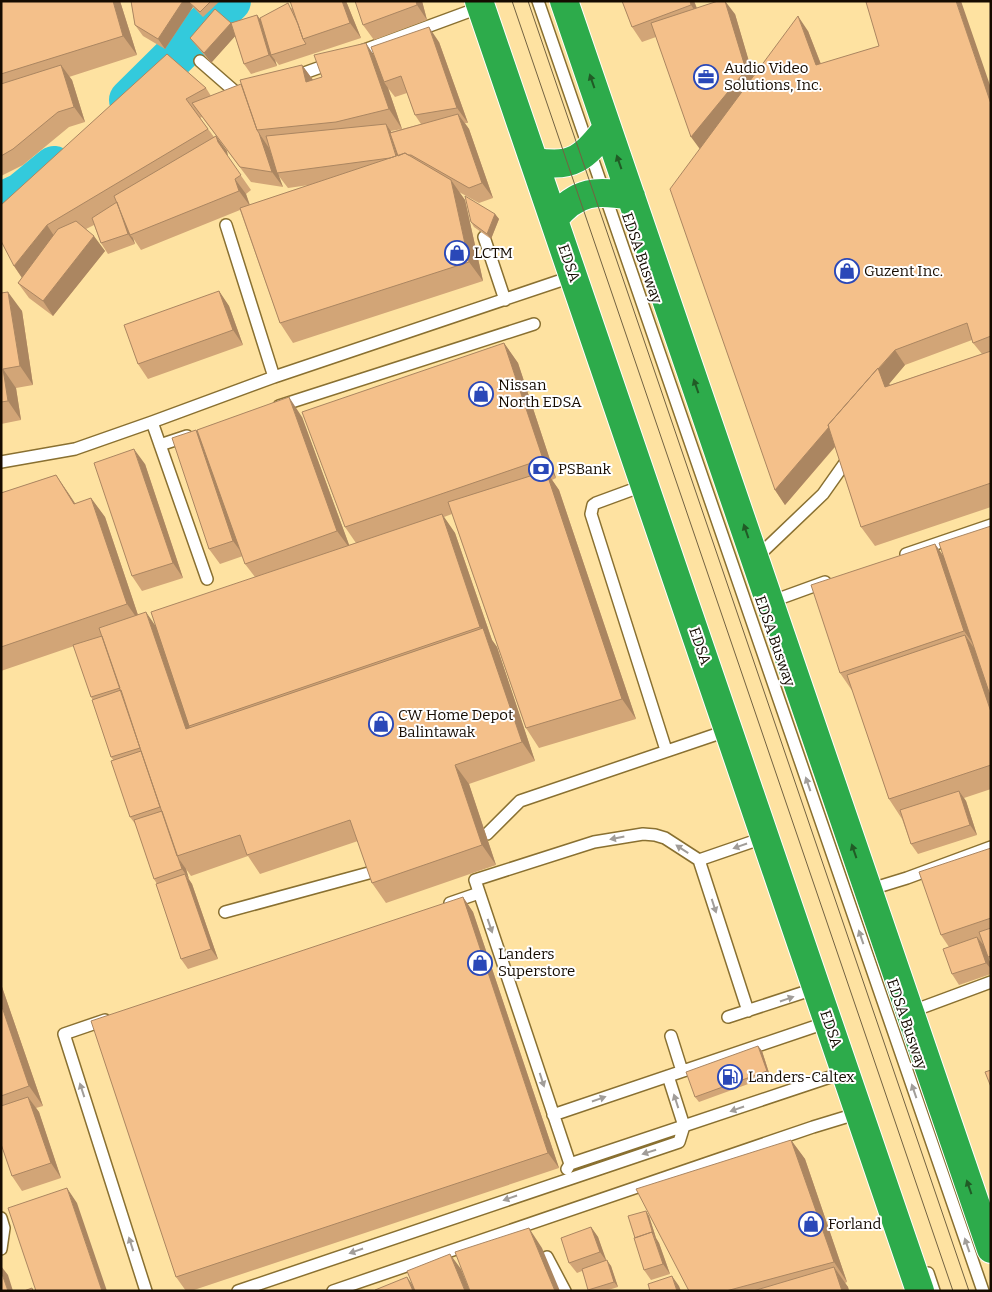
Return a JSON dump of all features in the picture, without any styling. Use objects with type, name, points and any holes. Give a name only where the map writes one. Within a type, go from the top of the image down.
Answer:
[{"type":"highway","points":[[564,1],[991,1249]]},
{"type":"highway","name":"EDSA","points":[[480,4],[545,164],[645,485],[920,1291]]},
{"type":"highway","points":[[545,164],[570,162],[580,157],[589,150],[607,128]]},
{"type":"highway","points":[[560,211],[577,198],[586,194],[603,192],[631,196]]},
{"type":"lane","name":"EDSA Busway","points":[[538,1],[983,1291]]},
{"type":"lane","points":[[281,82],[480,4]]},
{"type":"lane","points":[[200,61],[240,96],[256,90]]},
{"type":"lane","points":[[226,225],[274,377]]},
{"type":"lane","points":[[484,237],[506,300]]},
{"type":"lane","points":[[1,462],[75,449],[274,377],[506,300],[580,272]]},
{"type":"lane","points":[[272,408],[534,324]]},
{"type":"lane","points":[[152,422],[208,579]]},
{"type":"lane","points":[[160,445],[197,432]]},
{"type":"lane","points":[[756,558],[823,494],[847,460]]},
{"type":"lane","points":[[645,485],[592,505],[590,514],[666,750]]},
{"type":"lane","points":[[891,559],[991,525]]},
{"type":"lane","points":[[770,602],[837,578]]},
{"type":"lane","points":[[487,834],[520,800],[729,730]]},
{"type":"lane","points":[[570,1164],[475,880],[594,842],[643,834],[660,837],[699,860],[748,1011]]},
{"type":"lane","points":[[699,860],[766,837]]},
{"type":"lane","points":[[868,890],[991,847]]},
{"type":"lane","points":[[225,912],[376,871]]},
{"type":"lane","points":[[442,906],[479,893]]},
{"type":"lane","points":[[910,1012],[991,982]]},
{"type":"lane","points":[[728,1017],[817,988]]},
{"type":"lane","points":[[120,1015],[64,1034],[146,1291]]},
{"type":"lane","points":[[553,1115],[828,1022]]},
{"type":"lane","points":[[672,1036],[682,1071]]},
{"type":"lane","points":[[556,1183],[570,1164],[845,1072]]},
{"type":"lane","points":[[238,1291],[679,1142],[684,1126],[668,1076]]},
{"type":"lane","points":[[333,1291],[813,1127],[860,1113]]},
{"type":"lane","points":[[1,1218],[4,1228],[1,1249]]},
{"type":"lane","points":[[547,1257],[565,1291]]},
{"type":"lane","points":[[924,1262],[934,1291]]},
{"type":"building","points":[[1,1],[113,1],[123,36],[1,74]]},
{"type":"building","points":[[131,1],[183,1],[158,39],[135,25]]},
{"type":"building","points":[[190,1],[211,1],[200,12]]},
{"type":"building","points":[[290,1],[342,1],[350,23],[303,39]]},
{"type":"building","points":[[355,1],[416,1],[417,5],[363,25]]},
{"type":"building","points":[[622,1],[690,1],[691,5],[632,27]]},
{"type":"building","points":[[718,1],[725,1],[746,70],[691,137],[651,23]]},
{"type":"building","name":"Guzent Inc.","points":[[956,1],[991,104],[991,336],[973,343],[967,323],[895,350],[828,425],[829,427],[775,490],[670,189],[798,16],[816,65],[879,46],[866,2]]},
{"type":"building","points":[[288,3],[306,44],[271,55],[260,18]]},
{"type":"building","points":[[215,9],[231,23],[204,53],[190,38]]},
{"type":"building","points":[[257,15],[269,55],[244,64],[231,23]]},
{"type":"building","points":[[429,27],[457,108],[415,115],[401,76],[384,82],[371,47]]},
{"type":"building","points":[[366,43],[389,109],[336,122],[257,130],[240,80],[302,65],[306,82],[322,77],[314,55]]},
{"type":"building","points":[[167,54],[206,88],[186,99],[208,129],[47,225],[14,266],[1,241],[1,205]]},
{"type":"building","points":[[61,65],[74,107],[58,112],[13,149],[1,156],[1,84]]},
{"type":"building","points":[[241,84],[272,172],[240,167],[192,103]]},
{"type":"building","points":[[458,114],[482,183],[469,188],[411,155],[405,153],[398,156],[390,133]]},
{"type":"building","points":[[386,124],[396,156],[277,173],[266,136]]},
{"type":"building","points":[[216,136],[218,142],[241,175],[235,179],[239,191],[130,235],[114,196]]},
{"type":"building","points":[[405,153],[451,180],[469,262],[280,323],[240,208]]},
{"type":"building","points":[[465,196],[495,214],[487,234],[471,222]]},
{"type":"building","points":[[117,202],[128,234],[101,243],[92,218]]},
{"type":"building","points":[[76,221],[94,236],[43,301],[18,283],[58,229]]},
{"type":"building","points":[[219,291],[233,330],[138,364],[124,325]]},
{"type":"building","points":[[8,292],[20,366],[3,369],[8,401],[1,402],[1,293]]},
{"type":"building","points":[[504,343],[543,459],[345,527],[302,412]]},
{"type":"building","points":[[991,351],[991,483],[861,527],[828,425],[878,368],[885,387]]},
{"type":"building","points":[[289,397],[337,531],[245,564],[197,430]]},
{"type":"building","points":[[196,430],[233,541],[209,549],[172,438]]},
{"type":"building","points":[[134,449],[173,563],[132,576],[94,463]]},
{"type":"building","points":[[546,471],[622,699],[526,728],[448,502]]},
{"type":"building","points":[[56,475],[74,504],[91,498],[127,604],[1,647],[1,493]]},
{"type":"building","points":[[442,514],[480,627],[189,726],[151,612]]},
{"type":"building","points":[[991,526],[991,698],[939,543]]},
{"type":"building","points":[[935,544],[964,631],[840,673],[811,585]]},
{"type":"building","points":[[146,612],[186,729],[483,628],[522,742],[455,765],[482,845],[372,883],[350,820],[247,855],[240,835],[177,856],[99,628]]},
{"type":"building","points":[[965,635],[991,712],[991,765],[889,799],[847,675]]},
{"type":"building","points":[[102,636],[120,688],[91,697],[73,645]]},
{"type":"building","points":[[121,690],[140,748],[111,757],[92,700]]},
{"type":"building","points":[[141,751],[160,807],[130,817],[111,761]]},
{"type":"building","points":[[959,791],[970,825],[911,844],[900,810]]},
{"type":"building","points":[[162,811],[182,869],[154,879],[134,820]]},
{"type":"building","points":[[991,848],[991,918],[941,935],[919,872]]},
{"type":"building","points":[[185,874],[211,949],[181,959],[156,884]]},
{"type":"building","points":[[463,897],[548,1153],[176,1277],[91,1021]]},
{"type":"building","points":[[991,928],[991,956],[988,957],[979,932]]},
{"type":"building","points":[[977,937],[986,963],[952,974],[943,949]]},
{"type":"building","points":[[1,1004],[29,1086],[1,1096]]},
{"type":"building","name":"Landers-Caltex","points":[[758,1046],[767,1071],[695,1097],[686,1072]]},
{"type":"building","points":[[991,1070],[991,1087],[985,1072]]},
{"type":"building","points":[[28,1097],[51,1163],[12,1176],[1,1144],[1,1106]]},
{"type":"building","points":[[791,1140],[834,1262],[726,1291],[689,1291],[636,1189]]},
{"type":"building","points":[[67,1188],[102,1291],[36,1291],[8,1208]]},
{"type":"building","points":[[646,1211],[653,1234],[652,1232],[635,1238],[628,1216]]},
{"type":"building","points":[[591,1227],[600,1252],[569,1263],[561,1238]]},
{"type":"building","points":[[529,1228],[555,1291],[470,1291],[455,1252]]},
{"type":"building","points":[[652,1232],[663,1264],[644,1270],[634,1238]]},
{"type":"building","points":[[450,1254],[465,1291],[415,1291],[407,1271]]},
{"type":"building","points":[[607,1260],[614,1282],[588,1290],[582,1269]]},
{"type":"building","points":[[834,1267],[842,1291],[753,1291]]},
{"type":"building","points":[[1,1271],[8,1291],[1,1291]]},
{"type":"building","points":[[672,1276],[677,1291],[650,1291],[648,1284]]},
{"type":"building","points":[[407,1277],[413,1291],[375,1291],[375,1290]]},
{"type":"waterway","points":[[130,100],[230,1]]},
{"type":"waterway","points":[[1,203],[21,194],[54,167]]},
{"type":"tram line","points":[[512,1],[953,1291]]},
{"type":"tram line","points":[[528,1],[969,1291]]},
{"type":"place","name":"Audio Video Solutions, Inc.","points":[[706,77]]},
{"type":"place","name":"LCTM","points":[[457,253]]},
{"type":"place","name":"Guzent Inc.","points":[[847,271]]},
{"type":"place","name":"Nissan North EDSA","points":[[481,394]]},
{"type":"place","name":"PSBank","points":[[541,469]]},
{"type":"place","name":"CW Home Depot Balintawak","points":[[381,724]]},
{"type":"place","name":"Landers Superstore","points":[[480,963]]},
{"type":"place","name":"Landers-Caltex","points":[[730,1077]]},
{"type":"place","name":"Forland","points":[[811,1224]]}]
